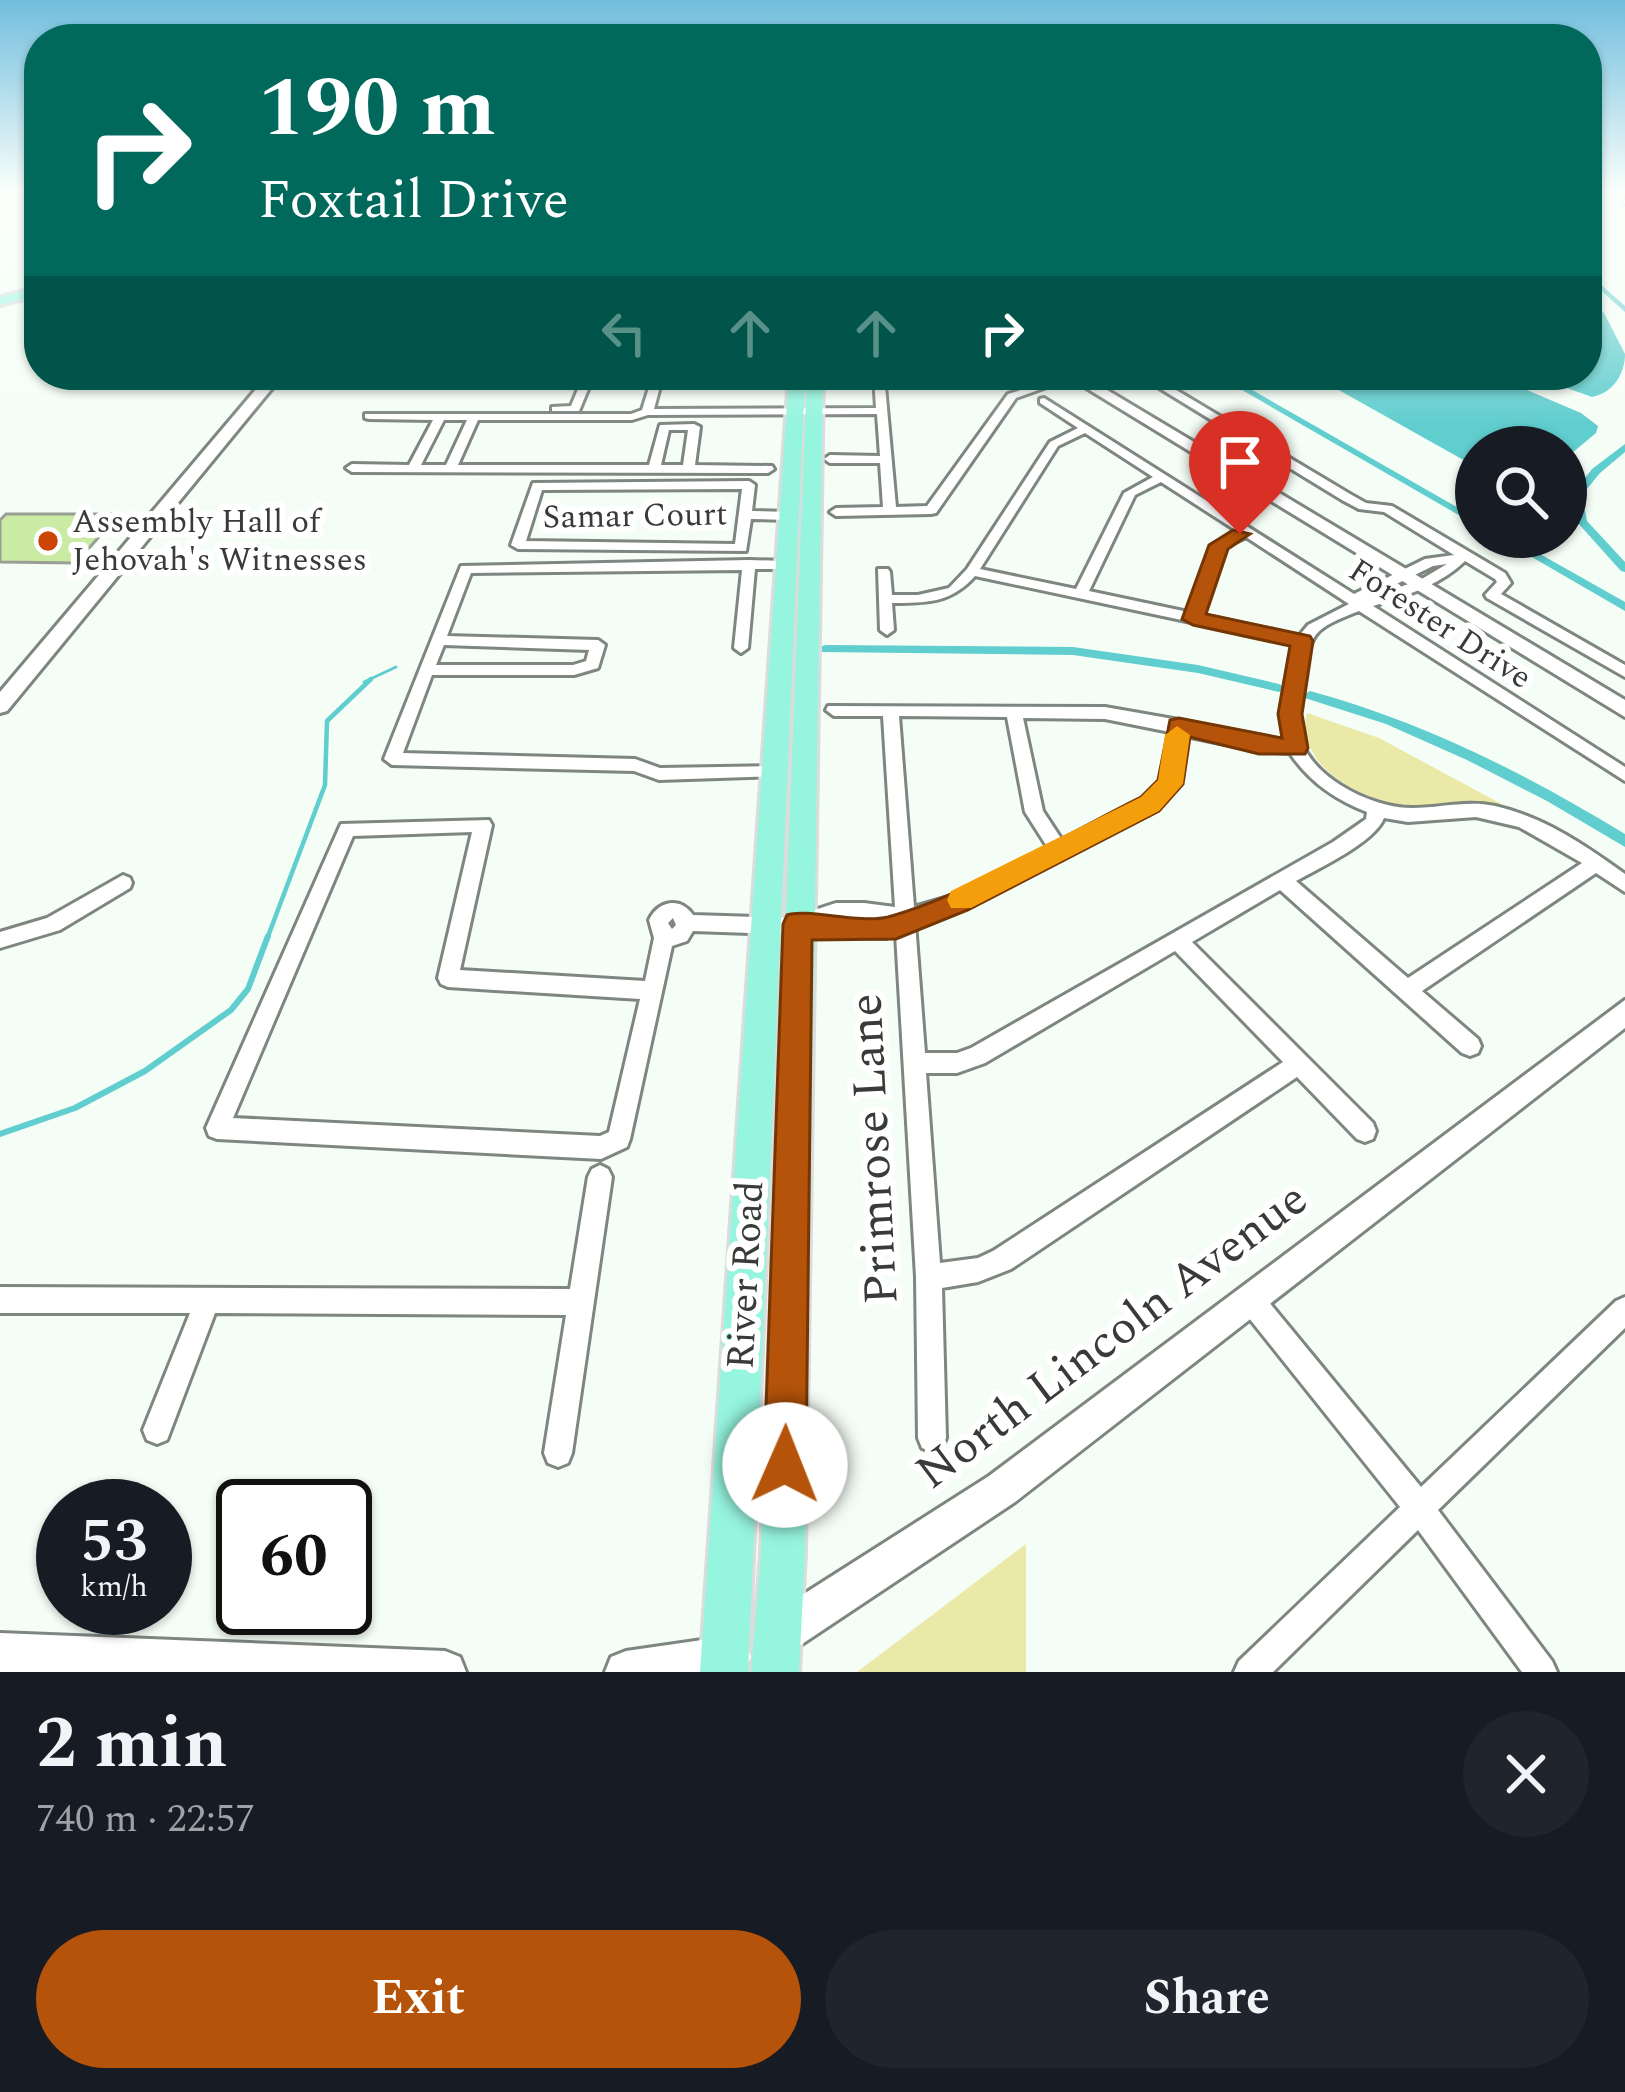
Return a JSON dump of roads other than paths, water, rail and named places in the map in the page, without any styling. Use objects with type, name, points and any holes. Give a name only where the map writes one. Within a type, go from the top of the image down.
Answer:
[{"type":"main road","name":"River Road","points":[[724,1666],[781,926],[804,411],[800,390]]},
{"type":"main road","name":"River Road","points":[[776,1654],[783,1554],[781,926],[774,772],[789,515],[810,390]]},
{"type":"street","points":[[0,706],[263,390]]},
{"type":"street","points":[[523,409],[575,409],[583,390]]},
{"type":"street","points":[[654,470],[658,390]]},
{"type":"street","points":[[879,390],[890,512]]},
{"type":"street","points":[[836,512],[931,510],[1012,396],[1031,390]]},
{"type":"street","points":[[1117,390],[1410,580],[1625,710]]},
{"type":"street","points":[[1168,390],[1364,506],[1387,509],[1455,551]]},
{"type":"street","name":"Forester Drive","points":[[1044,401],[1354,606],[1625,776]]},
{"type":"street","points":[[369,416],[657,418],[880,411]]},
{"type":"street","points":[[413,468],[440,417]]},
{"type":"street","points":[[450,469],[472,418]]},
{"type":"street","points":[[657,418],[694,427],[688,469]]},
{"type":"street","points":[[885,599],[918,599],[954,590],[972,571],[1054,444],[1087,428]]},
{"type":"street","points":[[830,459],[885,460]]},
{"type":"street","points":[[352,468],[768,469]]},
{"type":"street","points":[[1080,595],[1130,494],[1162,477]]},
{"type":"street","name":"Samar Court","points":[[749,485],[747,514],[741,548],[518,545],[537,486],[749,485]]},
{"type":"street","name":"Samar Court","points":[[747,514],[789,515]]},
{"type":"street","points":[[1193,619],[1219,545],[1246,531]]},
{"type":"street","points":[[1461,558],[1446,572],[1410,580],[1323,618],[1302,641],[1290,714],[1296,748],[1333,785],[1376,808],[1424,815],[1487,811],[1540,827],[1625,884]]},
{"type":"street","points":[[1467,558],[1500,576],[1504,584],[1492,596],[1625,672]]},
{"type":"street","points":[[741,647],[749,564]]},
{"type":"street","points":[[774,772],[659,774],[635,764],[392,759],[466,569],[786,565]]},
{"type":"street","points":[[972,571],[1302,641]]},
{"type":"street","points":[[883,572],[887,630]]},
{"type":"street","points":[[427,670],[574,670],[593,664],[598,645],[439,640]]},
{"type":"street","points":[[834,710],[1106,713],[1259,745],[1296,748]]},
{"type":"street","name":"Primrose Lane","points":[[891,712],[929,1277],[932,1438]]},
{"type":"street","points":[[1014,712],[1034,812],[1059,850]]},
{"type":"street","points":[[649,990],[448,978],[483,825],[347,829],[217,1128],[601,1148],[619,1139],[665,935],[680,934],[687,923],[886,930],[957,902],[1150,804],[1170,784],[1179,726]]},
{"type":"street","points":[[915,1064],[957,1063],[976,1056],[1283,880],[1373,822],[1376,808]]},
{"type":"street","points":[[1407,990],[1596,863]]},
{"type":"street","points":[[1283,880],[1470,1046]]},
{"type":"street","points":[[0,940],[53,924],[123,883]]},
{"type":"street","points":[[1179,942],[1364,1131]]},
{"type":"street","name":"North Lincoln Avenue","points":[[626,1672],[724,1666],[776,1654],[1001,1489],[1625,1012]]},
{"type":"street","points":[[929,1277],[978,1270],[1002,1260],[1298,1064]]},
{"type":"street","points":[[558,1454],[600,1177]]},
{"type":"street","points":[[158,1430],[208,1299]]},
{"type":"street","points":[[1250,1299],[1418,1507],[1541,1672]]},
{"type":"street","points":[[0,1300],[578,1302]]},
{"type":"street","points":[[1250,1672],[1625,1310]]},
{"type":"street","points":[[0,1654],[445,1672]]},
{"type":"water","points":[[1602,311],[1625,354],[1616,382],[1592,397],[1573,390],[1602,390]]},
{"type":"water","points":[[1339,390],[1527,390],[1581,413],[1598,426],[1587,440],[1587,426],[1455,426],[1455,455]]},
{"type":"waterway","points":[[1602,288],[1625,310]]},
{"type":"waterway","points":[[1246,390],[1455,510]]},
{"type":"waterway","points":[[1625,447],[1577,495],[1582,522],[1625,569]]},
{"type":"waterway","points":[[1539,558],[1625,607]]},
{"type":"waterway","points":[[826,649],[1073,651],[1198,669],[1279,688]]},
{"type":"waterway","points":[[364,682],[396,667]]},
{"type":"waterway","points":[[267,939],[325,785],[327,721],[371,679]]},
{"type":"waterway","points":[[1310,695],[1432,737],[1552,797],[1625,841]]},
{"type":"waterway","points":[[0,1134],[75,1108],[145,1071],[231,1010],[248,989],[268,936]]},
{"type":"place","name":"Assembly Hall of Jehovah's Witnesses","points":[[48,541]]}]
